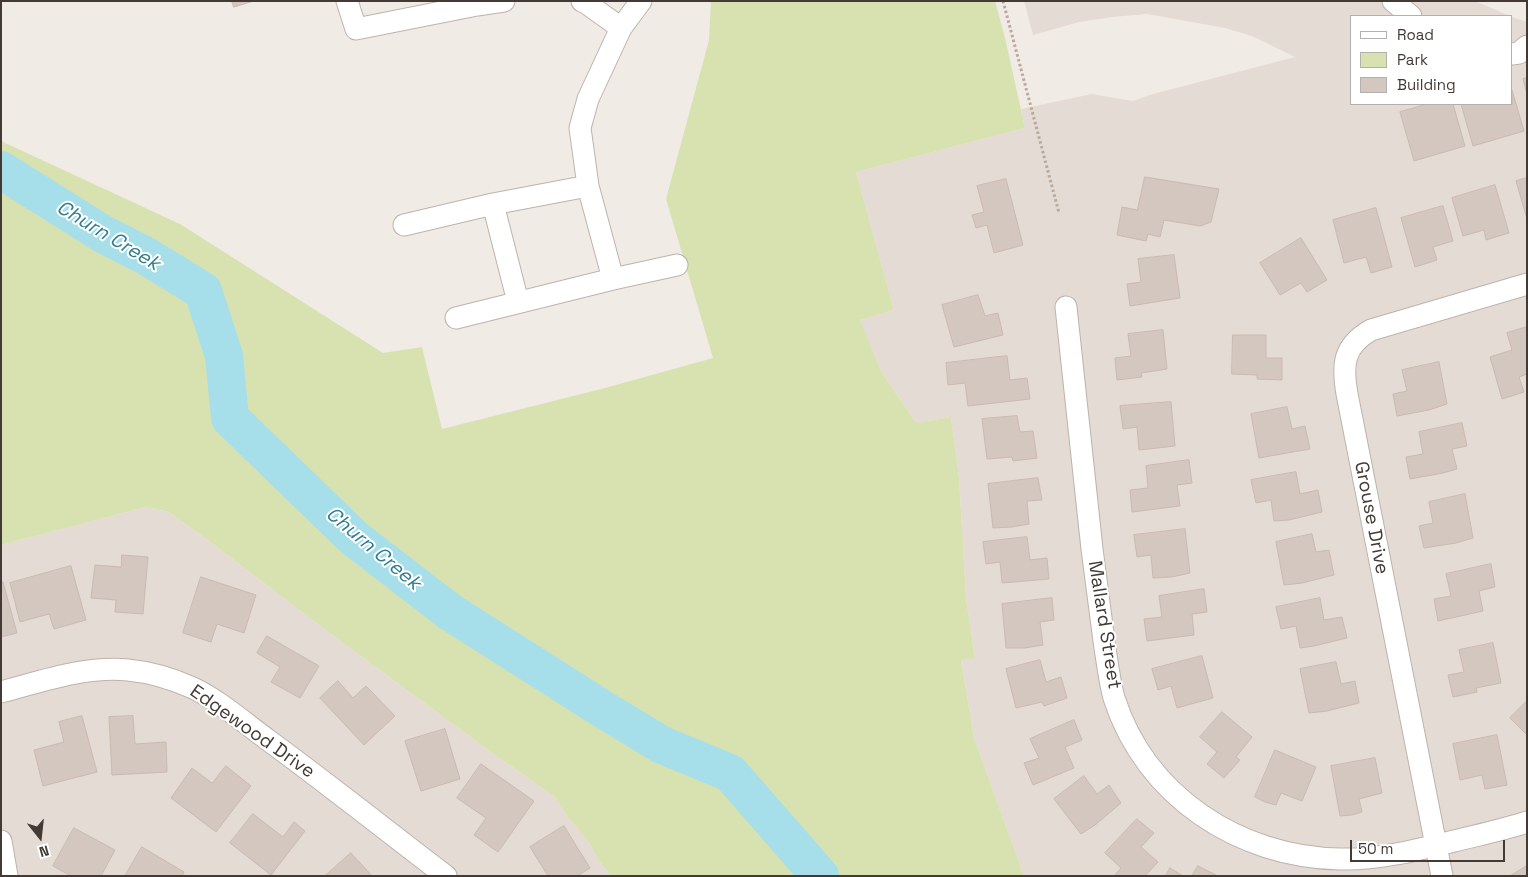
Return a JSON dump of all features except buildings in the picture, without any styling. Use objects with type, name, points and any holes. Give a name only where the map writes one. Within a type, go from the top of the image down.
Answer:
[{"type":"street","points":[[347,1],[356,29],[504,1]]},
{"type":"street","points":[[582,1],[621,28]]},
{"type":"street","points":[[613,279],[588,186],[580,128],[588,99],[621,28],[641,1]]},
{"type":"street","points":[[1393,1],[1410,15]]},
{"type":"street","points":[[1513,54],[1519,53],[1527,46]]},
{"type":"street","points":[[404,225],[493,204],[588,186]]},
{"type":"street","points":[[493,204],[518,302]]},
{"type":"street","points":[[456,318],[677,265]]},
{"type":"street","name":"Grouse Drive","points":[[1442,876],[1347,394],[1344,363],[1355,342],[1371,330],[1527,284]]},
{"type":"street","name":"Mallard Street","points":[[1066,307],[1097,594],[1109,676],[1114,698],[1122,719],[1143,758],[1166,786],[1196,812],[1226,831],[1271,849],[1301,856],[1341,859],[1383,856],[1527,822]]},
{"type":"street","name":"Edgewood Drive","points":[[1,692],[62,675],[100,670],[138,672],[163,678],[194,689],[218,704],[289,756],[446,876]]},
{"type":"street","points":[[1,841],[7,876]]},
{"type":"path","points":[[1004,1],[1059,213]]},
{"type":"shaded area","points":[[1024,1],[1475,1],[1508,15],[1350,15],[1350,105],[1513,105],[1513,17],[1527,22],[1527,876],[1024,876],[974,738],[961,659],[975,657],[966,598],[959,477],[951,417],[916,423],[881,371],[866,336],[860,320],[894,310],[856,172],[1025,128],[1021,109],[1092,94],[1133,101],[1153,94],[1295,57],[1252,36],[1225,28],[1147,14],[1079,22],[1033,35]]},
{"type":"shaded area","points":[[146,507],[169,512],[488,750],[555,797],[611,876],[1,876],[1,545]]},
{"type":"green space","points":[[711,1],[995,1],[1025,128],[856,172],[894,310],[860,320],[881,371],[916,423],[951,417],[959,477],[966,598],[975,658],[961,660],[974,738],[1024,876],[611,876],[555,797],[488,750],[169,512],[146,507],[1,545],[1,141],[180,224],[383,353],[422,347],[442,429],[605,388],[713,358],[666,199],[709,40]]},
{"type":"waterway","name":"Churn Creek","points":[[1,170],[103,234],[146,256],[203,291],[224,356],[230,418],[354,538],[450,612],[601,708],[662,745],[730,773],[820,876]]}]
